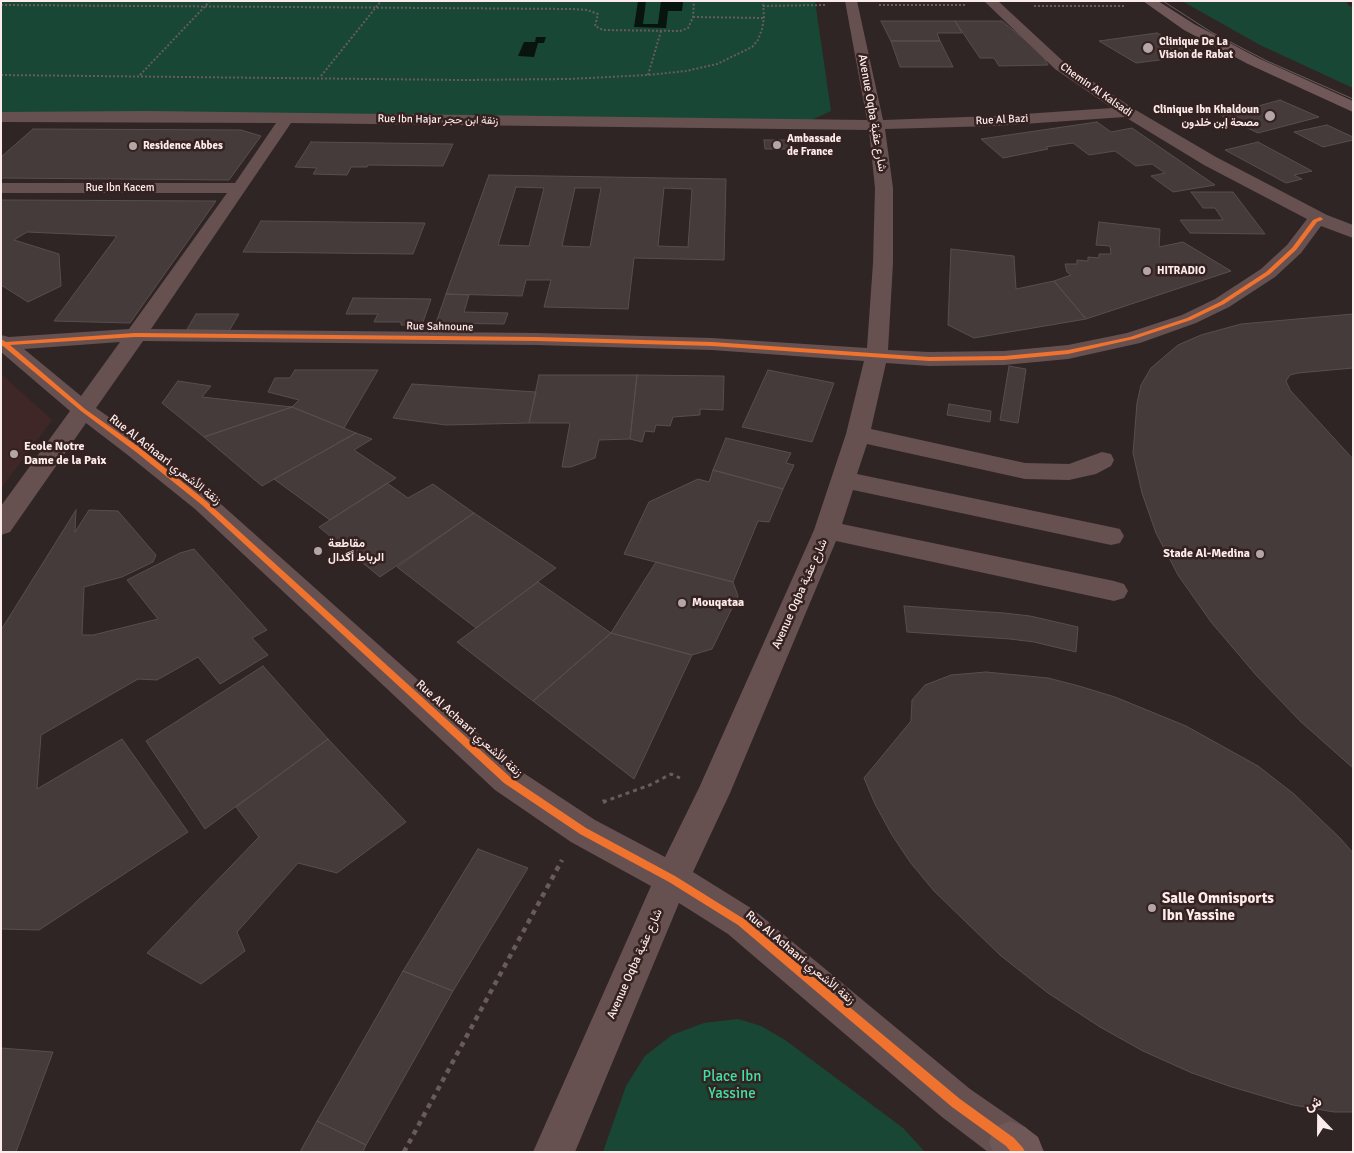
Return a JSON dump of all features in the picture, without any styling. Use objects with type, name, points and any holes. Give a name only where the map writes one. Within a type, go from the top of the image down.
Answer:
[{"type":"main road","points":[[1149,1],[1189,27],[1253,61],[1353,107]]},
{"type":"street","name":"Chemin Al Kalsadi","points":[[990,1],[1060,66],[1128,112],[1210,161],[1320,219],[1353,232]]},
{"type":"street","name":"Avenue Oqba شارع عقبة","points":[[554,1152],[672,879],[713,793],[828,530],[858,434],[877,354],[883,262],[884,188],[880,144],[851,3]]},
{"type":"street","name":"Rue Al Bazi","points":[[875,124],[994,121],[1128,112]]},
{"type":"street","name":"Rue Ibn Hajar زنقة ابن حجر","points":[[8,117],[148,116],[828,126],[875,124]]},
{"type":"street","points":[[1,130],[8,117]]},
{"type":"street","points":[[1,526],[240,188],[286,119]]},
{"type":"street","name":"Rue Ibn Kacem","points":[[1,188],[240,188]]},
{"type":"street","name":"Rue Sahnoune","points":[[2,342],[136,335],[600,341],[712,344],[929,359],[1004,358],[1068,352],[1132,338],[1190,319],[1222,303],[1268,274],[1294,250],[1312,225],[1320,219]]},
{"type":"street","name":"Rue Al Achaari زنقة الأشعري","points":[[2,342],[83,410],[138,450],[204,503],[507,780],[583,831],[672,879],[741,922],[1015,1149]]},
{"type":"street","points":[[858,434],[984,463],[1034,471],[1069,472],[1087,468],[1102,460]]},
{"type":"street","points":[[844,480],[1111,536]]},
{"type":"street","points":[[828,530],[1114,591]]},
{"type":"path","points":[[139,76],[210,1]]},
{"type":"path","points":[[321,77],[381,1]]},
{"type":"path","points":[[563,1],[578,1]]},
{"type":"path","points":[[1,5],[587,10],[599,14],[594,26],[603,30],[680,31],[691,26],[694,1]]},
{"type":"path","points":[[1,75],[472,80],[569,79],[648,75],[694,70],[717,64],[752,47],[758,40],[764,18],[763,1]]},
{"type":"path","points":[[763,6],[851,3]]},
{"type":"path","points":[[693,17],[764,18]]},
{"type":"path","points":[[648,75],[662,31]]},
{"type":"path","points":[[404,1152],[557,867],[605,800],[650,785],[671,774],[713,793]]},
{"type":"shaded area","points":[[638,1],[646,1],[643,24],[658,24],[661,1],[683,2],[682,11],[668,11],[666,28],[634,27]]},
{"type":"shaded area","points":[[536,37],[546,37],[544,43],[538,43],[534,57],[518,56],[524,42],[535,42]]},
{"type":"shaded area","name":"Ecole Notre Dame de la Paix","points":[[1,374],[52,420],[1,488]]},
{"type":"green space","points":[[1,1],[815,1],[831,111],[807,122],[1,112]]},
{"type":"green space","points":[[1182,1],[1346,1],[1349,6],[1353,7],[1353,88],[1260,45]]},
{"type":"green space","name":"Place Ibn Yassine","points":[[738,1019],[761,1026],[785,1040],[903,1128],[925,1152],[603,1152],[626,1086],[645,1056],[672,1035],[704,1023]]},
{"type":"building","points":[[881,21],[955,21],[962,33],[937,33],[940,41],[891,41]]},
{"type":"building","points":[[955,21],[1002,21],[1041,53],[1048,65],[999,66],[994,58],[980,58]]},
{"type":"building","name":"Clinique De La Vision de Rabat","points":[[1157,33],[1199,55],[1136,63],[1099,41]]},
{"type":"building","points":[[891,41],[940,41],[953,67],[900,67]]},
{"type":"building","name":"Clinique Ibn Khaldoun مصحة إبن خلدون","points":[[1280,100],[1319,117],[1258,133],[1222,116]]},
{"type":"building","points":[[1097,122],[1111,132],[1132,128],[1215,185],[1173,192],[1151,176],[1165,173],[1152,164],[1136,166],[1115,151],[1089,155],[1073,143],[1046,147],[1048,149],[1003,158],[981,139]]},
{"type":"building","points":[[1327,125],[1353,137],[1353,140],[1323,147],[1294,132]]},
{"type":"building","name":"Residence Abbes","points":[[33,129],[241,130],[261,136],[229,180],[1,178],[1,157]]},
{"type":"building","points":[[764,140],[789,140],[790,149],[765,149]]},
{"type":"building","points":[[311,142],[453,144],[443,166],[368,165],[367,167],[351,167],[347,175],[313,174],[317,168],[295,167]]},
{"type":"building","points":[[1258,142],[1312,171],[1294,175],[1302,179],[1286,183],[1225,150]]},
{"type":"building","points":[[489,175],[726,179],[724,260],[634,258],[628,309],[544,307],[551,280],[526,280],[522,296],[446,294]],"holes":[[[516,187],[544,188],[529,246],[498,245]],[[575,188],[601,188],[590,247],[562,246]],[[664,188],[692,189],[688,247],[658,246]]]},
{"type":"building","points":[[1191,192],[1233,192],[1265,234],[1190,233],[1180,220],[1223,220],[1215,208],[1203,208]]},
{"type":"building","points":[[1,200],[216,201],[130,323],[54,321],[117,236],[27,232],[14,240],[59,254],[61,286],[28,302],[1,285]]},
{"type":"building","points":[[261,221],[425,223],[413,254],[243,252]]},
{"type":"building","name":"HITRADIO","points":[[1099,222],[1160,229],[1159,247],[1183,242],[1231,271],[1086,319],[1054,281],[1071,275],[1067,272],[1065,264],[1077,264],[1077,260],[1088,261],[1088,257],[1099,258],[1099,254],[1111,254],[1110,246],[1096,245]]},
{"type":"building","points":[[951,249],[1014,256],[1016,289],[1054,281],[1086,319],[974,338],[948,325]]},
{"type":"building","points":[[446,294],[469,295],[464,312],[508,313],[504,324],[436,323]]},
{"type":"building","points":[[353,298],[431,299],[422,325],[401,325],[401,322],[374,322],[378,314],[346,314]]},
{"type":"building","points":[[196,314],[239,314],[229,331],[186,331]]},
{"type":"building","name":"Stade Al-Medina","points":[[1353,314],[1353,368],[1298,373],[1290,375],[1286,381],[1290,390],[1353,459],[1353,768],[1300,721],[1256,675],[1211,622],[1178,575],[1156,533],[1142,493],[1133,453],[1137,403],[1141,385],[1151,368],[1178,345],[1201,335],[1241,324]]},
{"type":"building","points":[[1009,366],[1026,369],[1018,423],[1000,420]]},
{"type":"building","points":[[295,370],[378,370],[344,428],[292,407],[299,400],[268,392],[275,378],[290,378]]},
{"type":"building","points":[[768,370],[834,383],[812,442],[742,427]]},
{"type":"building","points":[[539,375],[637,375],[630,439],[599,440],[595,458],[571,467],[562,467],[570,423],[529,423]]},
{"type":"building","points":[[637,375],[724,376],[723,410],[700,409],[700,415],[673,417],[670,426],[656,425],[654,432],[645,431],[642,442],[630,439]]},
{"type":"building","points":[[178,381],[211,386],[202,397],[292,407],[204,437],[162,403]]},
{"type":"building","points":[[412,384],[536,392],[529,423],[446,425],[393,418]]},
{"type":"building","points":[[949,404],[991,411],[990,422],[947,415]]},
{"type":"building","points":[[292,407],[356,433],[262,486],[204,437]]},
{"type":"building","points":[[356,433],[372,439],[354,450],[396,478],[330,520],[274,479]]},
{"type":"building","points":[[726,438],[791,453],[786,463],[794,465],[783,489],[713,470]]},
{"type":"building","points":[[713,470],[783,489],[769,522],[758,521],[733,582],[624,554],[649,502],[698,479],[709,482]]},
{"type":"building","points":[[387,483],[408,498],[433,484],[474,513],[380,577],[319,527]]},
{"type":"building","points":[[76,510],[75,532],[89,510],[118,511],[156,555],[153,562],[122,577],[84,587],[82,635],[93,635],[158,619],[127,580],[180,553],[194,549],[267,630],[252,638],[268,655],[220,684],[198,657],[157,680],[138,679],[41,735],[37,789],[122,739],[188,832],[39,930],[1,929],[1,630]]},
{"type":"building","points":[[474,513],[556,568],[476,628],[397,567]]},
{"type":"building","points":[[656,562],[733,582],[738,596],[712,649],[692,655],[611,633]]},
{"type":"building","points":[[538,582],[611,633],[533,701],[457,642]]},
{"type":"building","points":[[904,606],[1030,616],[1078,627],[1076,652],[1034,642],[1010,639],[907,632]]},
{"type":"building","points":[[611,633],[692,655],[634,779],[533,701]]},
{"type":"building","points":[[263,666],[328,739],[205,829],[146,741]]},
{"type":"building","name":"Salle Omnisports Ibn Yassine","points":[[986,672],[1048,678],[1079,686],[1115,697],[1186,726],[1258,766],[1294,794],[1353,853],[1353,1112],[1334,1112],[1293,1105],[1192,1073],[1143,1051],[1100,1027],[1048,993],[1000,955],[934,891],[910,862],[892,835],[875,804],[864,778],[911,721],[912,700],[925,685],[951,675]]},
{"type":"building","points":[[328,739],[406,822],[337,873],[298,863],[237,932],[245,951],[201,984],[147,953],[259,837],[236,807]]},
{"type":"building","points":[[478,849],[528,868],[453,991],[403,971]]},
{"type":"building","points":[[403,971],[453,991],[366,1145],[317,1121]]},
{"type":"building","points":[[1,1048],[53,1052],[16,1152],[1,1152]]},
{"type":"building","points":[[317,1121],[366,1145],[363,1152],[300,1152]]},
{"type":"tram line","points":[[1163,1],[1211,32],[1267,61],[1353,99]]},
{"type":"cycle path","points":[[1,344],[135,335],[537,339],[712,344],[929,359],[1004,358],[1068,352],[1132,338],[1189,319],[1222,303],[1268,273],[1294,249],[1315,221],[1320,219]]},
{"type":"cycle path","points":[[1,341],[83,410],[138,450],[204,503],[507,780],[583,831],[672,879],[741,922],[956,1103],[1010,1142],[1019,1152]]},
{"type":"place","name":"Clinique De La Vision de Rabat","points":[[1148,48]]},
{"type":"place","name":"Clinique Ibn Khaldoun مصحة إبن خلدون","points":[[1270,116]]},
{"type":"place","name":"Ambassade de France","points":[[777,145]]},
{"type":"place","name":"Residence Abbes","points":[[133,146]]},
{"type":"place","name":"HITRADIO","points":[[1147,271]]},
{"type":"place","name":"Ecole Notre Dame de la Paix","points":[[14,454]]},
{"type":"place","name":"مقاطعة الرباط أگدال","points":[[318,551]]},
{"type":"place","name":"Stade Al-Medina","points":[[1260,554]]},
{"type":"place","name":"Mouqataa","points":[[682,603]]},
{"type":"place","name":"Salle Omnisports Ibn Yassine","points":[[1152,908]]}]
